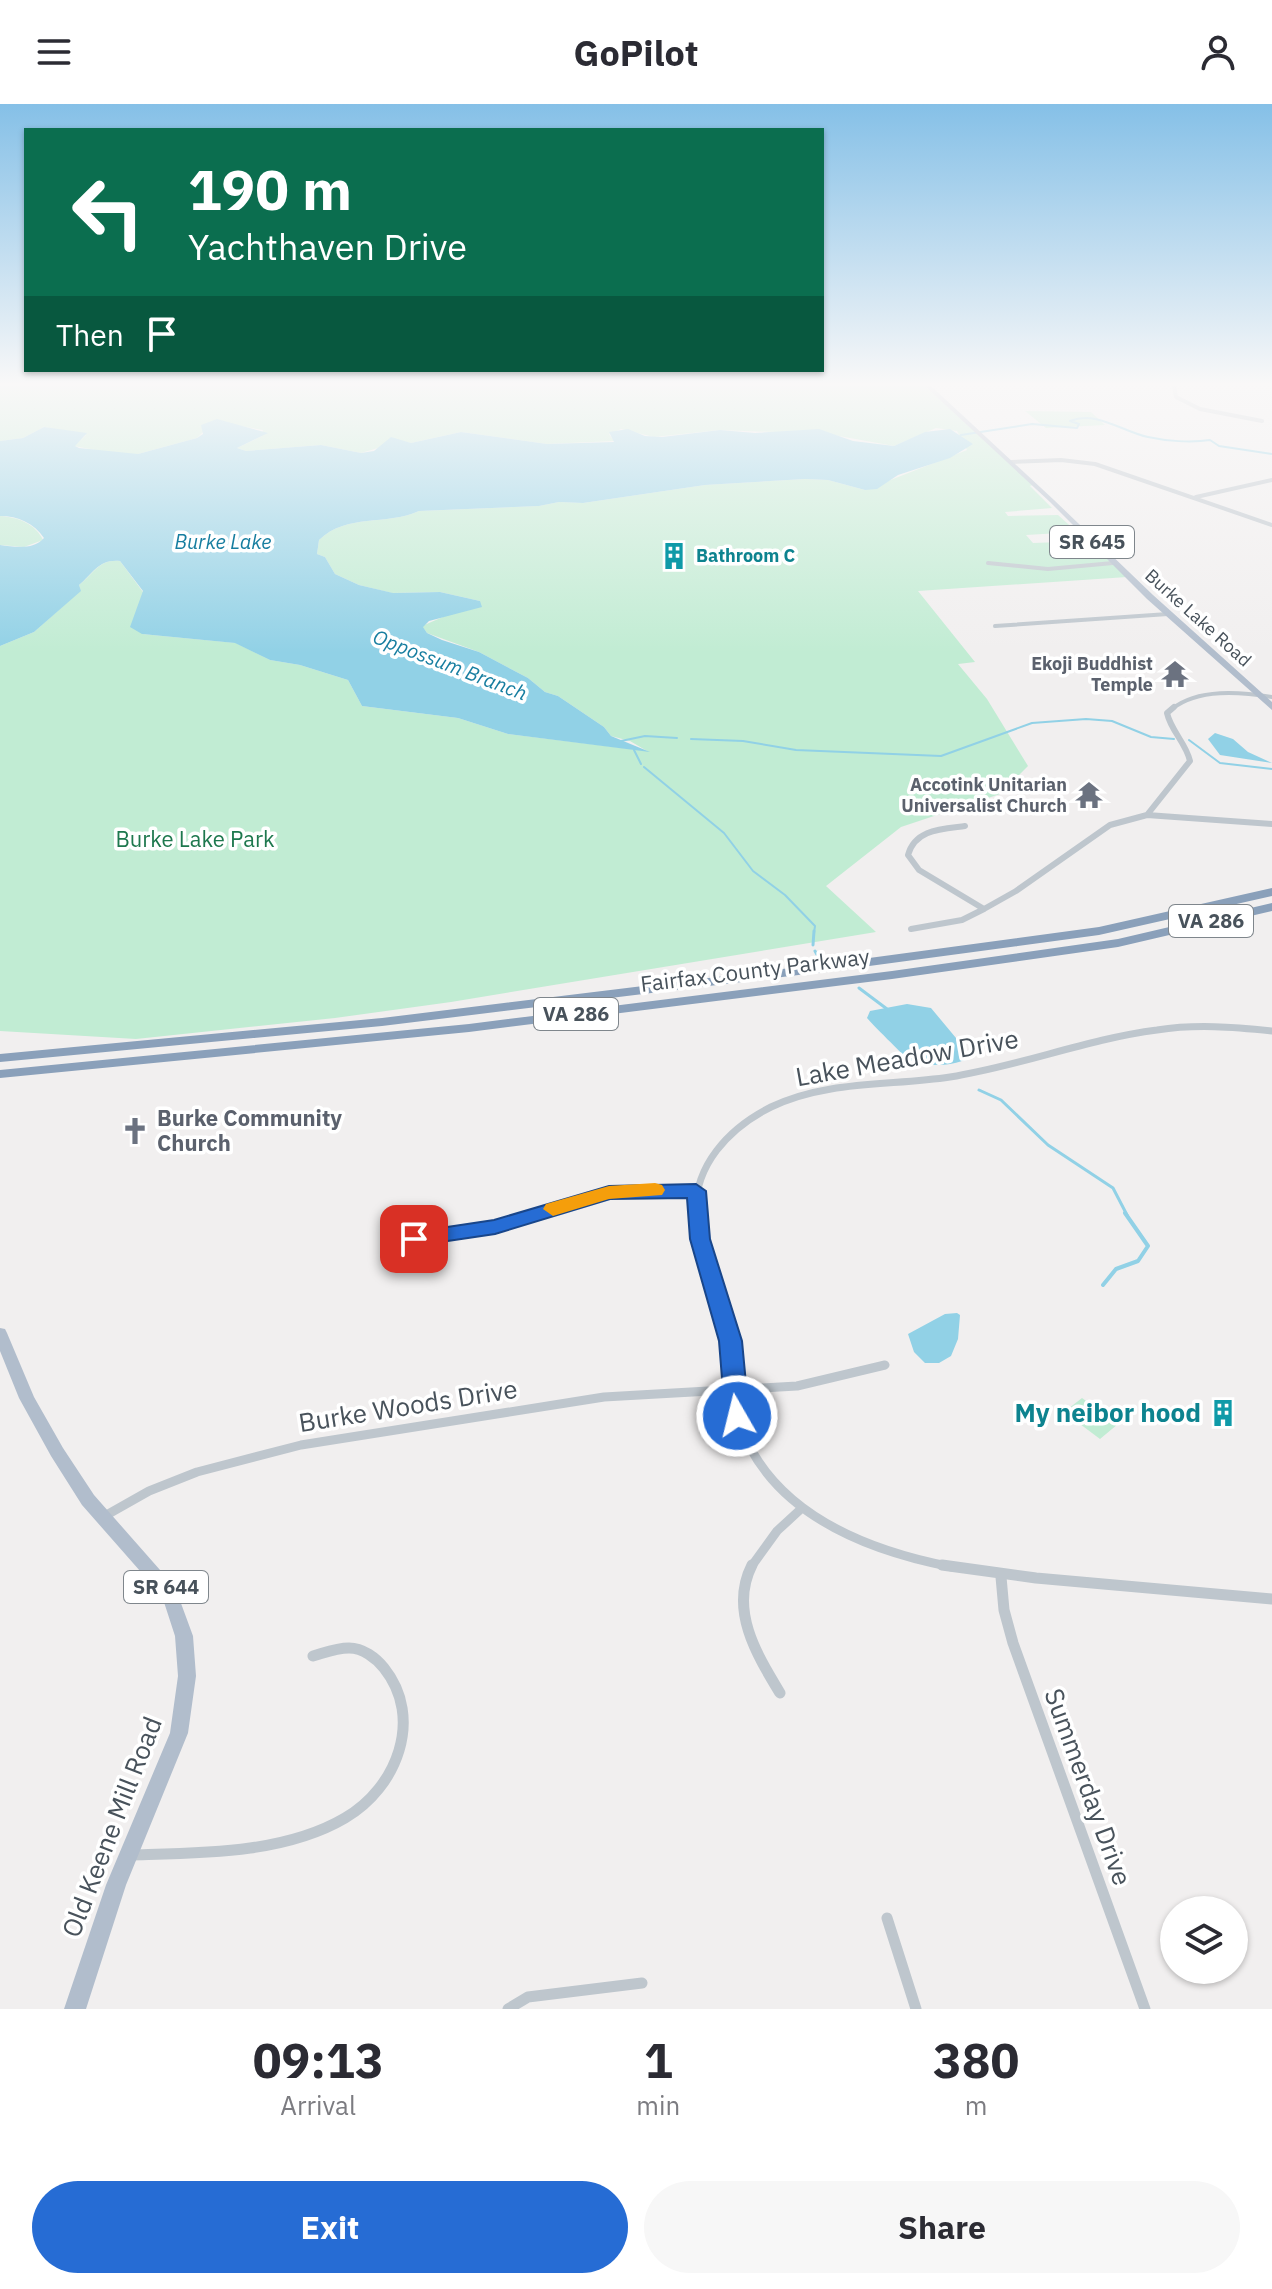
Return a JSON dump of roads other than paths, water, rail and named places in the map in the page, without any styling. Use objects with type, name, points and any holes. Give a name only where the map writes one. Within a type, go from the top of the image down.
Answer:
[{"type":"highway","name":"Fairfax County Parkway","points":[[0,1058],[382,1022],[847,965],[1099,931],[1272,892]]},
{"type":"highway","name":"Fairfax County Parkway","points":[[0,1074],[439,1032],[892,975],[1118,943],[1272,907]]},
{"type":"main road","name":"Burke Lake Road","points":[[1024,475],[1113,563],[1272,707]]},
{"type":"main road","name":"Old Keene Mill Road","points":[[0,1333],[27,1398],[57,1452],[103,1517],[169,1592],[179,1615],[186,1659],[185,1703],[179,1733],[116,1885],[75,2009]]},
{"type":"street","points":[[1127,475],[1272,525]]},
{"type":"street","points":[[1194,498],[1272,480]]},
{"type":"street","points":[[988,563],[1048,569],[1113,563]]},
{"type":"street","points":[[995,626],[1168,614]]},
{"type":"street","points":[[1147,815],[1190,761],[1189,751],[1168,720],[1169,709],[1195,697],[1272,695]]},
{"type":"street","points":[[911,929],[962,920],[984,909],[1016,891],[1110,825],[1147,815],[1272,824]]},
{"type":"street","points":[[965,826],[921,835],[912,841],[908,855],[919,870],[984,909]]},
{"type":"street","name":"Lake Meadow Drive","points":[[696,1191],[707,1166],[735,1131],[769,1109],[817,1092],[966,1075],[1152,1028],[1214,1024],[1272,1031]]},
{"type":"street","points":[[399,1241],[495,1227],[609,1193],[696,1191],[700,1239],[730,1341],[737,1416],[749,1443],[769,1473],[802,1508],[850,1538],[886,1553],[1001,1577],[1272,1599]]},
{"type":"street","name":"Burke Woods Drive","points":[[103,1517],[149,1491],[197,1472],[301,1445],[604,1397],[797,1386],[885,1365]]},
{"type":"street","points":[[780,1693],[748,1637],[743,1616],[743,1592],[759,1549],[774,1531],[802,1508]]},
{"type":"street","name":"Summerday Drive","points":[[1001,1577],[1004,1610],[1013,1643],[1145,2009]]},
{"type":"street","points":[[129,1855],[205,1851],[312,1832],[347,1817],[379,1790],[392,1771],[403,1744],[404,1712],[396,1683],[377,1660],[357,1649],[348,1648],[313,1656]]},
{"type":"street","points":[[887,1918],[916,2009]]},
{"type":"street","points":[[508,2009],[528,1997],[642,1983]]},
{"type":"water","name":"Burke Lake","points":[[0,475],[898,475],[877,489],[865,490],[828,480],[805,479],[705,485],[583,503],[419,511],[342,526],[319,540],[317,554],[325,557],[335,574],[359,585],[393,593],[440,592],[480,601],[482,607],[429,621],[423,627],[427,633],[479,652],[528,678],[545,692],[558,696],[604,727],[611,736],[650,752],[508,734],[458,718],[362,706],[348,680],[300,665],[270,660],[235,643],[142,634],[130,627],[143,591],[120,561],[106,562],[96,568],[79,585],[81,591],[34,632],[0,646],[0,545],[30,546],[44,538],[25,521],[0,516]]},
{"type":"water","points":[[1215,733],[1233,739],[1248,752],[1272,763],[1220,755],[1208,739]]},
{"type":"water","points":[[907,1004],[931,1008],[971,1056],[949,1064],[931,1065],[905,1057],[867,1018],[870,1011]]},
{"type":"water","points":[[945,1314],[960,1315],[958,1339],[951,1356],[939,1363],[925,1363],[914,1352],[908,1334]]},
{"type":"waterway","name":"Oppossum Branch","points":[[691,739],[743,741],[796,750],[941,756],[1032,723],[1086,719],[1112,721],[1151,737],[1174,739]]},
{"type":"waterway","name":"Oppossum Branch","points":[[621,741],[645,736],[677,738]]},
{"type":"waterway","name":"Oppossum Branch","points":[[1189,740],[1220,763],[1272,769]]},
{"type":"waterway","points":[[634,750],[641,764]]},
{"type":"waterway","points":[[644,767],[724,833],[753,871],[785,895],[815,926],[814,933]]},
{"type":"waterway","points":[[813,945],[814,931]]},
{"type":"waterway","points":[[815,951],[820,960]]},
{"type":"waterway","points":[[859,988],[887,1009]]},
{"type":"waterway","points":[[979,1090],[1001,1100],[1048,1145],[1113,1188],[1127,1215]]},
{"type":"waterway","points":[[1103,1285],[1116,1269],[1138,1261],[1148,1246],[1125,1213]]},
{"type":"place","name":"Bathroom C","points":[[674,556]]},
{"type":"place","name":"Ekoji Buddhist Temple","points":[[1175,674]]},
{"type":"place","name":"Accotink Unitarian Universalist Church","points":[[1089,795]]},
{"type":"place","name":"Burke Community Church","points":[[135,1131]]},
{"type":"place","name":"My neibor hood","points":[[1223,1413]]},
{"type":"park label","name":"Burke Lake Park","points":[[195,839]]}]
